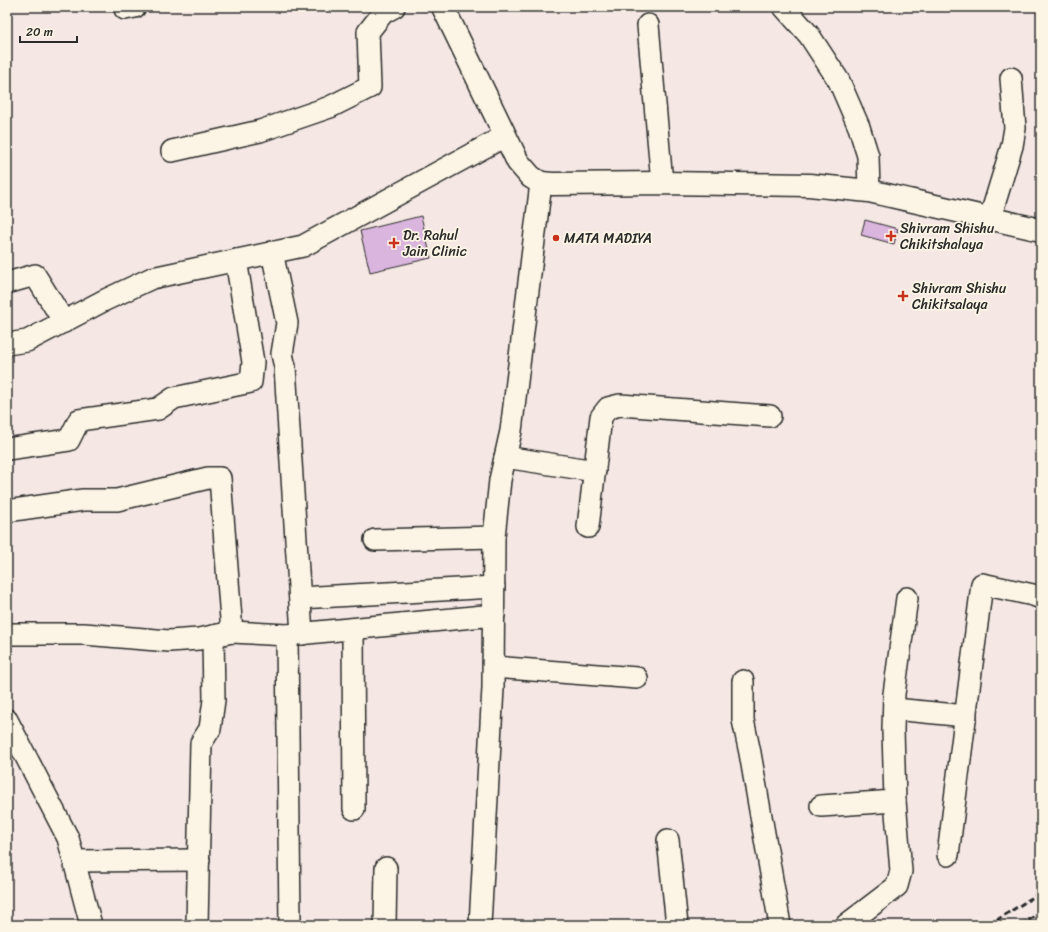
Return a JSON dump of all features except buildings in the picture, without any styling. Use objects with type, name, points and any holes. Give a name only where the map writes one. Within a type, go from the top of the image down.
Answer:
[{"type":"street","points":[[172,151],[260,131],[330,107],[370,87],[368,32],[383,13],[394,7]]},
{"type":"street","points":[[444,7],[518,162],[531,177],[541,183],[809,185],[869,191],[1041,230]]},
{"type":"street","points":[[784,7],[809,35],[839,81],[859,127],[868,156],[869,191]]},
{"type":"street","points":[[648,25],[662,183]]},
{"type":"street","points":[[990,218],[1012,146],[1015,128],[1011,78]]},
{"type":"street","points":[[7,344],[27,341],[152,278],[303,246],[505,136]]},
{"type":"street","points":[[480,925],[494,688],[494,537],[500,480],[511,431],[541,183]]},
{"type":"street","points":[[272,252],[286,323],[282,354],[285,367],[300,598],[294,634],[290,925]]},
{"type":"street","points":[[7,449],[69,440],[79,420],[158,409],[174,398],[250,382],[253,362],[236,260]]},
{"type":"street","points":[[7,283],[35,275],[64,322]]},
{"type":"street","points":[[588,527],[601,417],[608,408],[620,405],[770,416]]},
{"type":"street","points":[[505,457],[595,471]]},
{"type":"street","points":[[7,511],[84,500],[117,500],[208,478],[220,478],[222,634],[210,729],[201,743],[197,925]]},
{"type":"street","points":[[375,540],[494,537]]},
{"type":"street","points":[[948,855],[982,584],[1041,598]]},
{"type":"street","points":[[300,598],[494,587]]},
{"type":"street","points":[[846,925],[897,886],[901,871],[895,801],[894,694],[907,598]]},
{"type":"street","points":[[7,634],[84,634],[169,641],[199,639],[222,634],[294,634],[494,615]]},
{"type":"street","points":[[353,629],[354,809]]},
{"type":"street","points":[[494,667],[637,678]]},
{"type":"street","points":[[743,681],[743,720],[780,925]]},
{"type":"street","points":[[894,709],[966,716]]},
{"type":"street","points":[[7,720],[68,838],[91,925]]},
{"type":"street","points":[[821,806],[895,801]]},
{"type":"street","points":[[668,840],[677,925]]},
{"type":"street","points":[[74,861],[199,860]]},
{"type":"street","points":[[385,925],[386,868]]},
{"type":"railway","points":[[989,925],[1041,892]]},
{"type":"railway","points":[[1021,925],[1041,912]]},
{"type":"place","name":"Shivram Shishu Chikitshalaya","points":[[891,236]]},
{"type":"place","name":"MATA MADIYA","points":[[556,238]]},
{"type":"place","name":"Dr. Rahul Jain Clinic","points":[[394,243]]},
{"type":"place","name":"Shivram Shishu Chikitsalaya","points":[[903,296]]}]
